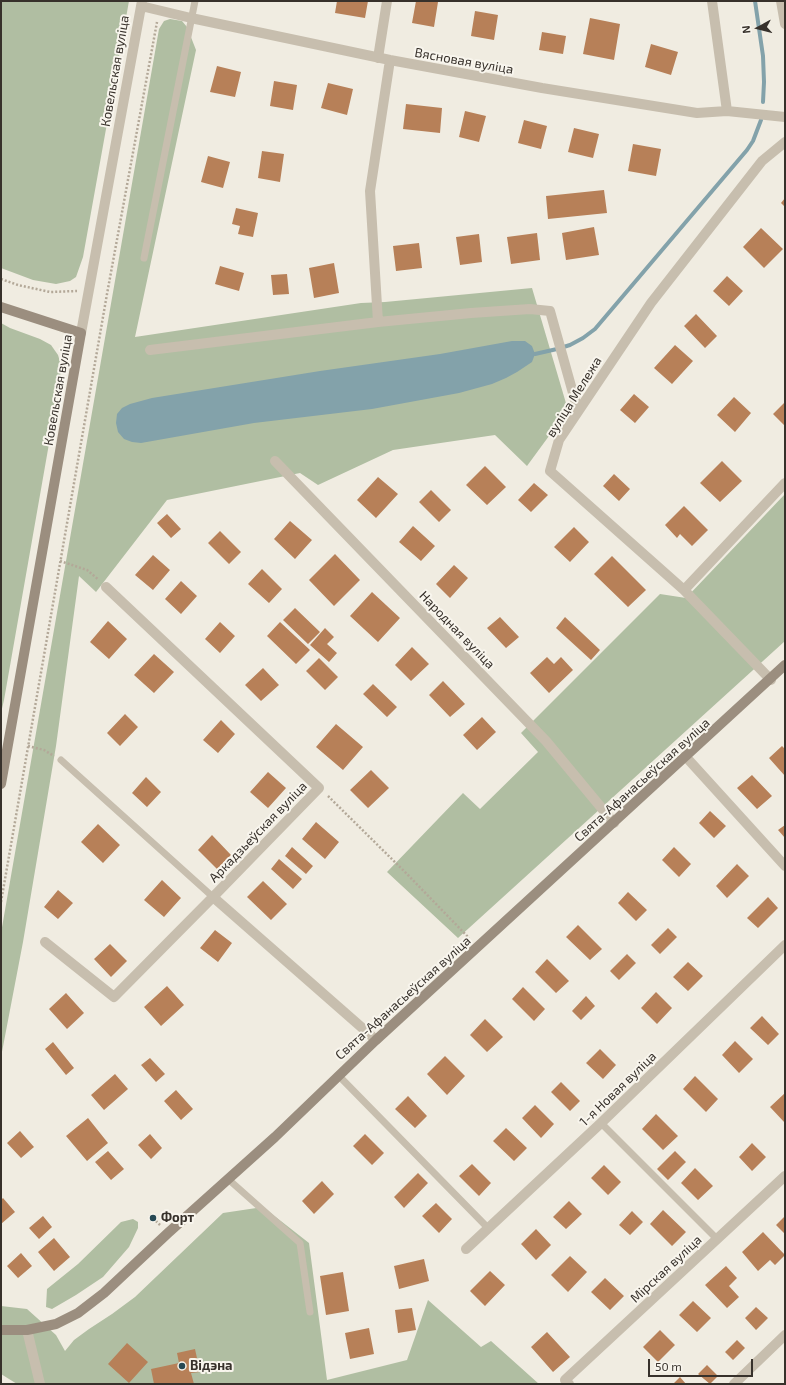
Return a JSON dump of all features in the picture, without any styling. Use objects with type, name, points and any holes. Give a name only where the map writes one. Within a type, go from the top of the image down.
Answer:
[{"type":"street","points":[[378,58],[387,1]]},
{"type":"street","points":[[712,1],[727,110]]},
{"type":"street","points":[[781,1],[785,24]]},
{"type":"street","name":"Вясновая вуліца","points":[[141,3],[160,10],[191,18],[378,58],[542,88],[697,113],[727,110],[785,117]]},
{"type":"street","name":"Ковельская вуліца","points":[[1,784],[4,749],[141,3]]},
{"type":"street","points":[[378,322],[370,191],[390,60]]},
{"type":"street","name":"вуліца Мележа","points":[[771,680],[684,590],[550,471],[559,440],[651,303],[762,161],[785,142]]},
{"type":"street","points":[[1,308],[81,333]]},
{"type":"street","points":[[150,350],[378,322],[471,313],[522,310],[550,311],[578,411]]},
{"type":"street","name":"Народная вуліца","points":[[275,461],[546,741],[614,823]]},
{"type":"street","points":[[684,590],[785,483]]},
{"type":"street","name":"Аркадзьеўская вуліца","points":[[106,587],[319,788],[213,897],[376,1040]]},
{"type":"street","name":"Свята-Афанасьеўская вуліца","points":[[1,1330],[27,1330],[56,1324],[78,1314],[104,1293],[228,1178],[275,1137],[338,1075],[771,680],[785,665]]},
{"type":"street","points":[[686,757],[785,866]]},
{"type":"street","points":[[45,942],[114,997],[213,897]]},
{"type":"street","name":"1-я Новая вуліца","points":[[466,1249],[601,1123],[785,945]]},
{"type":"street","name":"Мірская вуліца","points":[[567,1382],[785,1176]]},
{"type":"street","points":[[27,1330],[40,1384]]},
{"type":"street","points":[[734,1384],[785,1335]]},
{"type":"lane","points":[[144,258],[195,1]]},
{"type":"lane","points":[[61,760],[213,897]]},
{"type":"lane","points":[[338,1075],[488,1228]]},
{"type":"lane","points":[[601,1123],[717,1239]]},
{"type":"lane","points":[[228,1178],[300,1243],[310,1312]]},
{"type":"path","points":[[1,902],[107,294],[160,10]]},
{"type":"path","points":[[1,279],[18,285],[50,292],[88,291]]},
{"type":"path","points":[[60,561],[87,570],[106,587]]},
{"type":"path","points":[[28,746],[44,750],[61,760]]},
{"type":"path","points":[[319,788],[407,874],[478,947]]},
{"type":"green space","points":[[1,1],[129,1],[83,257],[76,277],[70,281],[56,284],[33,280],[1,268]]},
{"type":"green space","points":[[170,19],[182,21],[187,27],[196,50],[135,337],[361,303],[532,288],[568,410],[527,466],[495,435],[393,450],[318,485],[300,473],[167,500],[96,592],[79,576],[56,746],[23,942],[1,1057],[1,933],[159,29],[164,21]]},
{"type":"green space","points":[[1,323],[51,345],[58,355],[61,365],[60,381],[1,713]]},
{"type":"green space","points":[[785,494],[785,641],[458,938],[387,872],[463,793],[480,809],[538,752],[521,733],[660,594],[686,598]]},
{"type":"green space","points":[[263,1207],[309,1243],[327,1380],[407,1360],[428,1300],[481,1347],[491,1341],[539,1384],[17,1384],[1,1374],[1,1306],[27,1309],[56,1335],[65,1351],[74,1340],[135,1297],[223,1213]]},
{"type":"green space","points":[[133,1219],[138,1222],[138,1228],[129,1247],[103,1277],[52,1309],[46,1307],[47,1289],[78,1264],[121,1222]]},
{"type":"water","points":[[512,341],[525,341],[532,346],[535,354],[532,362],[517,372],[492,384],[459,393],[372,409],[254,423],[141,443],[124,439],[118,432],[116,423],[117,414],[122,408],[130,404],[152,398],[320,371],[440,354]]},
{"type":"building","points":[[337,1],[368,1],[365,18],[335,13]]},
{"type":"building","points":[[416,1],[438,2],[434,27],[412,23]]},
{"type":"building","points":[[475,11],[498,15],[494,40],[471,36]]},
{"type":"building","points":[[590,18],[620,24],[614,60],[583,54]]},
{"type":"building","points":[[542,32],[566,36],[563,54],[539,50]]},
{"type":"building","points":[[651,44],[678,52],[671,75],[645,67]]},
{"type":"building","points":[[217,66],[241,72],[235,97],[210,92]]},
{"type":"building","points":[[274,81],[297,85],[293,110],[270,106]]},
{"type":"building","points":[[328,83],[353,89],[347,115],[321,108]]},
{"type":"building","points":[[406,104],[442,108],[440,133],[403,129]]},
{"type":"building","points":[[465,111],[486,116],[479,142],[459,137]]},
{"type":"building","points":[[524,120],[547,126],[541,149],[518,143]]},
{"type":"building","points":[[574,128],[599,134],[593,158],[568,152]]},
{"type":"building","points":[[633,144],[661,149],[656,176],[628,171]]},
{"type":"building","points":[[262,151],[284,154],[280,182],[258,178]]},
{"type":"building","points":[[208,156],[230,162],[223,188],[201,182]]},
{"type":"building","points":[[604,190],[607,213],[548,219],[546,196]]},
{"type":"building","points":[[785,198],[785,207],[781,203]]},
{"type":"building","points":[[236,208],[258,213],[253,237],[238,234],[240,226],[232,224]]},
{"type":"building","points":[[594,227],[599,255],[566,260],[562,233]]},
{"type":"building","points":[[761,228],[783,249],[764,268],[743,247]]},
{"type":"building","points":[[537,233],[540,260],[511,264],[507,237]]},
{"type":"building","points":[[479,234],[482,262],[460,265],[456,237]]},
{"type":"building","points":[[419,243],[422,268],[396,271],[393,246]]},
{"type":"building","points":[[334,263],[339,293],[314,298],[309,268]]},
{"type":"building","points":[[220,266],[244,273],[239,291],[215,284]]},
{"type":"building","points":[[287,274],[289,294],[273,295],[271,275]]},
{"type":"building","points":[[727,276],[743,291],[729,306],[713,291]]},
{"type":"building","points":[[696,314],[717,336],[705,348],[684,326]]},
{"type":"building","points":[[675,345],[693,361],[672,384],[654,368]]},
{"type":"building","points":[[634,394],[649,407],[635,423],[620,410]]},
{"type":"building","points":[[734,397],[751,413],[735,432],[717,415]]},
{"type":"building","points":[[785,402],[785,426],[773,414]]},
{"type":"building","points":[[722,461],[742,481],[720,502],[700,483]]},
{"type":"building","points":[[485,466],[506,487],[487,505],[466,485]]},
{"type":"building","points":[[614,474],[630,489],[619,501],[603,486]]},
{"type":"building","points":[[378,477],[398,494],[376,518],[357,500]]},
{"type":"building","points":[[534,483],[548,495],[531,512],[518,500]]},
{"type":"building","points":[[431,490],[451,510],[439,522],[419,502]]},
{"type":"building","points":[[684,506],[708,530],[692,546],[680,534],[677,538],[665,525]]},
{"type":"building","points":[[167,514],[181,529],[171,538],[157,523]]},
{"type":"building","points":[[290,521],[312,540],[295,559],[274,539]]},
{"type":"building","points":[[413,526],[435,546],[421,561],[399,542]]},
{"type":"building","points":[[574,527],[589,542],[570,562],[554,547]]},
{"type":"building","points":[[220,531],[241,552],[229,564],[208,543]]},
{"type":"building","points":[[335,554],[360,580],[334,606],[309,580]]},
{"type":"building","points":[[153,555],[170,570],[153,590],[135,575]]},
{"type":"building","points":[[612,556],[646,590],[628,607],[594,574]]},
{"type":"building","points":[[454,565],[468,578],[450,598],[436,584]]},
{"type":"building","points":[[262,569],[282,589],[269,603],[248,584]]},
{"type":"building","points":[[181,581],[197,596],[181,614],[165,599]]},
{"type":"building","points":[[372,592],[400,618],[378,642],[350,616]]},
{"type":"building","points":[[295,608],[320,632],[308,644],[283,620]]},
{"type":"building","points":[[500,617],[519,637],[506,648],[487,628]]},
{"type":"building","points":[[565,617],[600,650],[591,660],[556,628]]},
{"type":"building","points":[[108,621],[127,639],[109,659],[90,642]]},
{"type":"building","points":[[220,622],[235,636],[220,653],[205,639]]},
{"type":"building","points":[[280,622],[310,650],[296,664],[267,636]]},
{"type":"building","points":[[325,628],[334,637],[327,644],[337,653],[329,662],[310,645]]},
{"type":"building","points":[[412,647],[429,664],[411,681],[395,665]]},
{"type":"building","points":[[154,654],[174,672],[154,693],[134,675]]},
{"type":"building","points":[[547,657],[554,664],[561,657],[573,670],[549,693],[530,673]]},
{"type":"building","points":[[319,658],[338,677],[325,690],[306,671]]},
{"type":"building","points":[[263,668],[279,685],[261,701],[245,685]]},
{"type":"building","points":[[443,681],[465,704],[450,717],[429,695]]},
{"type":"building","points":[[373,684],[397,707],[387,717],[363,694]]},
{"type":"building","points":[[125,714],[138,727],[120,746],[107,733]]},
{"type":"building","points":[[482,717],[496,732],[477,750],[463,735]]},
{"type":"building","points":[[221,720],[235,734],[218,753],[203,740]]},
{"type":"building","points":[[336,724],[363,747],[343,770],[316,747]]},
{"type":"building","points":[[782,746],[785,749],[785,776],[769,758]]},
{"type":"building","points":[[371,770],[389,788],[368,808],[350,790]]},
{"type":"building","points":[[268,772],[286,788],[268,808],[250,792]]},
{"type":"building","points":[[752,775],[772,796],[757,809],[737,788]]},
{"type":"building","points":[[146,777],[161,792],[147,807],[132,793]]},
{"type":"building","points":[[710,811],[726,826],[714,838],[699,823]]},
{"type":"building","points":[[316,822],[339,842],[325,859],[302,839]]},
{"type":"building","points":[[98,824],[120,845],[103,863],[81,842]]},
{"type":"building","points":[[785,825],[785,838],[778,830]]},
{"type":"building","points":[[212,835],[231,855],[217,869],[198,850]]},
{"type":"building","points":[[292,847],[313,866],[306,874],[285,856]]},
{"type":"building","points":[[674,847],[691,864],[679,877],[662,860]]},
{"type":"building","points":[[279,859],[302,879],[293,889],[271,869]]},
{"type":"building","points":[[737,864],[749,876],[727,898],[716,886]]},
{"type":"building","points":[[162,880],[181,898],[164,917],[144,900]]},
{"type":"building","points":[[263,881],[287,904],[271,920],[247,897]]},
{"type":"building","points":[[58,890],[73,903],[58,919],[44,907]]},
{"type":"building","points":[[628,892],[647,910],[636,921],[618,903]]},
{"type":"building","points":[[768,897],[778,908],[758,928],[747,918]]},
{"type":"building","points":[[578,925],[602,949],[590,960],[566,937]]},
{"type":"building","points":[[668,928],[677,937],[660,954],[651,945]]},
{"type":"building","points":[[215,930],[232,943],[218,962],[200,948]]},
{"type":"building","points":[[110,944],[127,961],[111,977],[94,959]]},
{"type":"building","points":[[627,954],[636,963],[619,980],[610,971]]},
{"type":"building","points":[[547,959],[569,981],[556,993],[535,972]]},
{"type":"building","points":[[688,962],[703,976],[688,991],[673,977]]},
{"type":"building","points":[[167,986],[184,1005],[161,1026],[144,1007]]},
{"type":"building","points":[[523,987],[545,1009],[534,1021],[512,999]]},
{"type":"building","points":[[656,992],[672,1008],[657,1024],[641,1008]]},
{"type":"building","points":[[66,993],[84,1013],[67,1029],[49,1009]]},
{"type":"building","points":[[586,996],[595,1006],[581,1020],[572,1011]]},
{"type":"building","points":[[762,1016],[779,1034],[768,1045],[750,1028]]},
{"type":"building","points":[[485,1019],[503,1037],[487,1052],[470,1035]]},
{"type":"building","points":[[735,1041],[753,1059],[739,1073],[722,1055]]},
{"type":"building","points":[[53,1042],[74,1068],[66,1075],[45,1049]]},
{"type":"building","points":[[600,1049],[616,1065],[603,1079],[586,1063]]},
{"type":"building","points":[[445,1056],[465,1076],[447,1095],[427,1074]]},
{"type":"building","points":[[150,1058],[165,1074],[156,1082],[141,1065]]},
{"type":"building","points":[[115,1074],[128,1089],[104,1110],[91,1095]]},
{"type":"building","points":[[695,1076],[718,1099],[706,1112],[683,1089]]},
{"type":"building","points":[[561,1082],[580,1101],[570,1111],[551,1092]]},
{"type":"building","points":[[176,1090],[193,1109],[181,1120],[164,1101]]},
{"type":"building","points":[[785,1093],[785,1123],[770,1107]]},
{"type":"building","points":[[408,1096],[427,1116],[415,1128],[395,1109]]},
{"type":"building","points":[[535,1105],[554,1124],[541,1138],[522,1118]]},
{"type":"building","points":[[656,1114],[678,1136],[663,1150],[642,1129]]},
{"type":"building","points":[[88,1118],[108,1143],[87,1161],[66,1136]]},
{"type":"building","points":[[506,1128],[527,1148],[514,1161],[493,1141]]},
{"type":"building","points":[[20,1131],[34,1147],[21,1158],[7,1143]]},
{"type":"building","points":[[150,1134],[162,1148],[151,1159],[138,1145]]},
{"type":"building","points":[[365,1134],[384,1153],[372,1165],[353,1146]]},
{"type":"building","points":[[752,1143],[766,1157],[752,1171],[739,1157]]},
{"type":"building","points":[[108,1151],[124,1169],[111,1180],[95,1162]]},
{"type":"building","points":[[675,1151],[686,1162],[668,1180],[657,1169]]},
{"type":"building","points":[[472,1164],[491,1183],[479,1196],[459,1176]]},
{"type":"building","points":[[604,1165],[621,1182],[608,1195],[591,1178]]},
{"type":"building","points":[[695,1168],[713,1186],[698,1200],[681,1183]]},
{"type":"building","points":[[418,1173],[428,1183],[404,1208],[394,1197]]},
{"type":"building","points":[[322,1181],[334,1194],[314,1214],[302,1201]]},
{"type":"building","points":[[3,1198],[15,1212],[1,1224],[1,1200]]},
{"type":"building","points":[[569,1201],[582,1214],[566,1229],[553,1217]]},
{"type":"building","points":[[436,1203],[452,1219],[439,1233],[422,1216]]},
{"type":"building","points":[[663,1210],[686,1232],[672,1246],[650,1224]]},
{"type":"building","points":[[632,1211],[643,1222],[630,1235],[619,1225]]},
{"type":"building","points":[[43,1216],[52,1227],[39,1239],[29,1228]]},
{"type":"building","points":[[785,1216],[785,1234],[776,1225]]},
{"type":"building","points":[[536,1229],[551,1245],[536,1260],[521,1244]]},
{"type":"building","points":[[763,1232],[785,1255],[775,1265],[770,1260],[758,1271],[742,1252]]},
{"type":"building","points":[[54,1238],[70,1257],[54,1271],[38,1252]]},
{"type":"building","points":[[21,1253],[32,1266],[18,1278],[7,1266]]},
{"type":"building","points":[[570,1256],[587,1272],[568,1292],[551,1275]]},
{"type":"building","points":[[424,1259],[429,1281],[399,1289],[394,1266]]},
{"type":"building","points":[[726,1266],[737,1278],[729,1286],[739,1297],[727,1308],[705,1285]]},
{"type":"building","points":[[490,1271],[505,1285],[485,1306],[470,1291]]},
{"type":"building","points":[[343,1272],[349,1311],[326,1315],[320,1276]]},
{"type":"building","points":[[605,1278],[624,1296],[610,1310],[591,1292]]},
{"type":"building","points":[[693,1301],[711,1318],[697,1332],[679,1315]]},
{"type":"building","points":[[756,1307],[768,1318],[756,1330],[745,1318]]},
{"type":"building","points":[[412,1308],[416,1330],[398,1333],[395,1310]]},
{"type":"building","points":[[369,1328],[374,1354],[350,1359],[345,1333]]},
{"type":"building","points":[[660,1330],[675,1345],[658,1362],[643,1347]]},
{"type":"building","points":[[547,1332],[570,1357],[553,1372],[531,1347]]},
{"type":"building","points":[[737,1340],[745,1348],[733,1360],[725,1352]]},
{"type":"building","points":[[127,1343],[148,1362],[129,1383],[108,1364]]},
{"type":"building","name":"Відэна","points":[[195,1349],[200,1372],[191,1373],[194,1384],[154,1384],[151,1369],[179,1363],[177,1353]]},
{"type":"building","points":[[707,1365],[718,1376],[710,1384],[698,1374]]},
{"type":"building","points":[[680,1377],[686,1384],[673,1384]]},
{"type":"waterway","points":[[755,1],[763,56],[763,102]]},
{"type":"waterway","points":[[535,354],[570,345],[595,329],[747,150],[753,141],[761,120]]},
{"type":"place","name":"Форт","points":[[153,1218]]},
{"type":"place","name":"Відэна","points":[[182,1366]]}]
